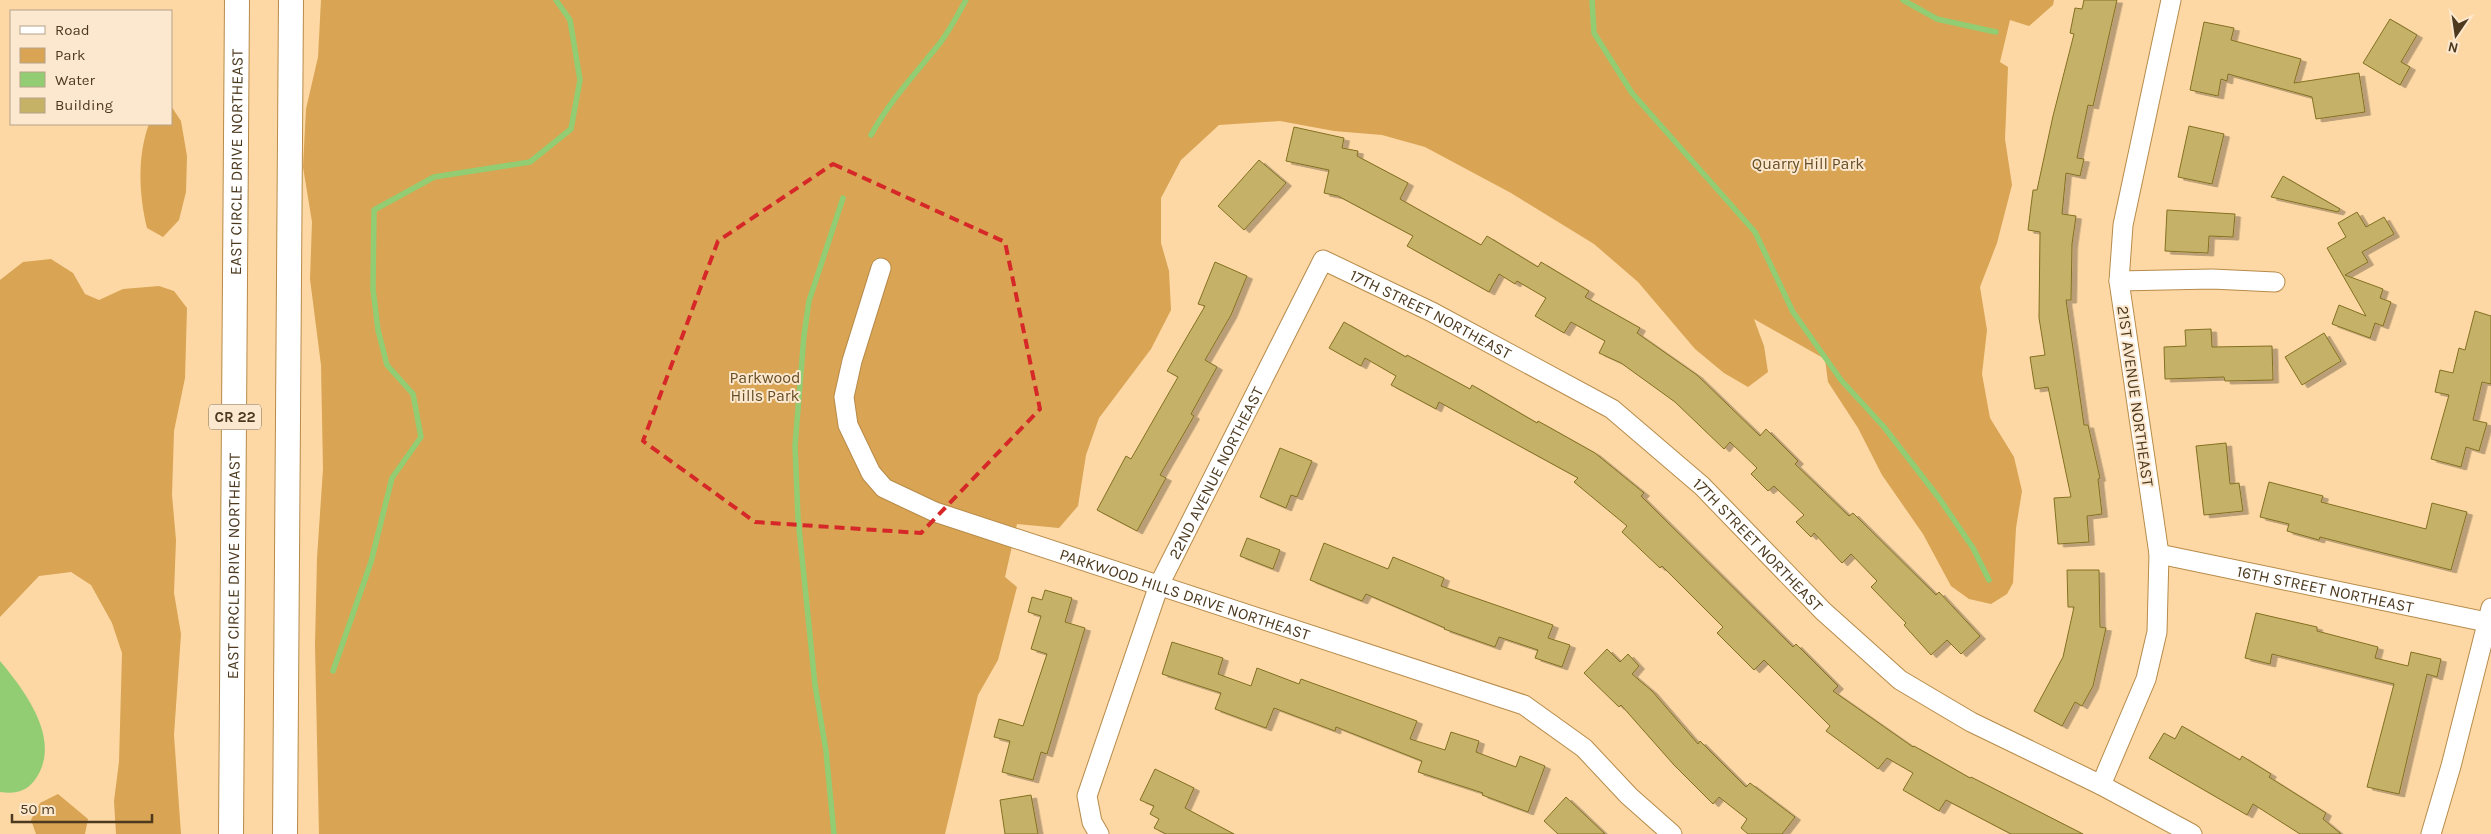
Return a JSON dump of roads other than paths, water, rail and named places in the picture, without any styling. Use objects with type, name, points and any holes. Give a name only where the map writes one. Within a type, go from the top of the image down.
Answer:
[{"type":"main road","name":"EAST CIRCLE DRIVE NORTHEAST","points":[[231,834],[237,0]]},
{"type":"main road","points":[[285,834],[291,0]]},
{"type":"street","name":"21ST AVENUE NORTHEAST","points":[[2101,785],[2146,679],[2156,632],[2159,554],[2119,281],[2123,225],[2171,0]]},
{"type":"street","name":"22ND AVENUE NORTHEAST","points":[[1098,834],[1092,822],[1087,796],[1159,585],[1323,260]]},
{"type":"street","name":"17TH STREET NORTHEAST","points":[[1323,260],[1432,312],[1612,409],[1702,486],[1823,611],[1900,680],[1971,722],[2101,785],[2192,834]]},
{"type":"street","name":"PARKWOOD HILLS DRIVE NORTHEAST","points":[[882,268],[852,361],[844,397],[848,425],[871,473],[884,488],[935,512],[1524,705],[1584,748],[1629,796],[1672,834]]},
{"type":"street","points":[[2119,281],[2212,279],[2275,282]]},
{"type":"street","name":"16TH STREET NORTHEAST","points":[[2159,554],[2490,618]]},
{"type":"street","points":[[2431,834],[2490,618]]},
{"type":"water","points":[[0,661],[30,702],[43,734],[45,750],[42,766],[31,785],[23,790],[10,793],[0,792]]},
{"type":"waterway","points":[[333,671],[371,562],[392,478],[421,437],[413,394],[387,365],[378,330],[373,289],[374,210],[434,177],[530,162],[571,129],[580,80],[570,20],[556,0]]},
{"type":"waterway","points":[[871,135],[895,98],[944,38],[966,0]]},
{"type":"waterway","points":[[1592,0],[1594,33],[1632,93],[1755,232],[1793,312],[1841,380],[1884,427],[1939,498],[1973,548],[1989,580]]},
{"type":"waterway","points":[[1903,0],[1937,19],[1996,32]]},
{"type":"waterway","points":[[834,834],[826,751],[815,685],[798,518],[795,446],[804,335],[809,301],[843,198]]},
{"type":"park label","name":"Quarry Hill Park","points":[[1808,163]]},
{"type":"park label","name":"Parkwood Hills Park","points":[[765,386]]}]
